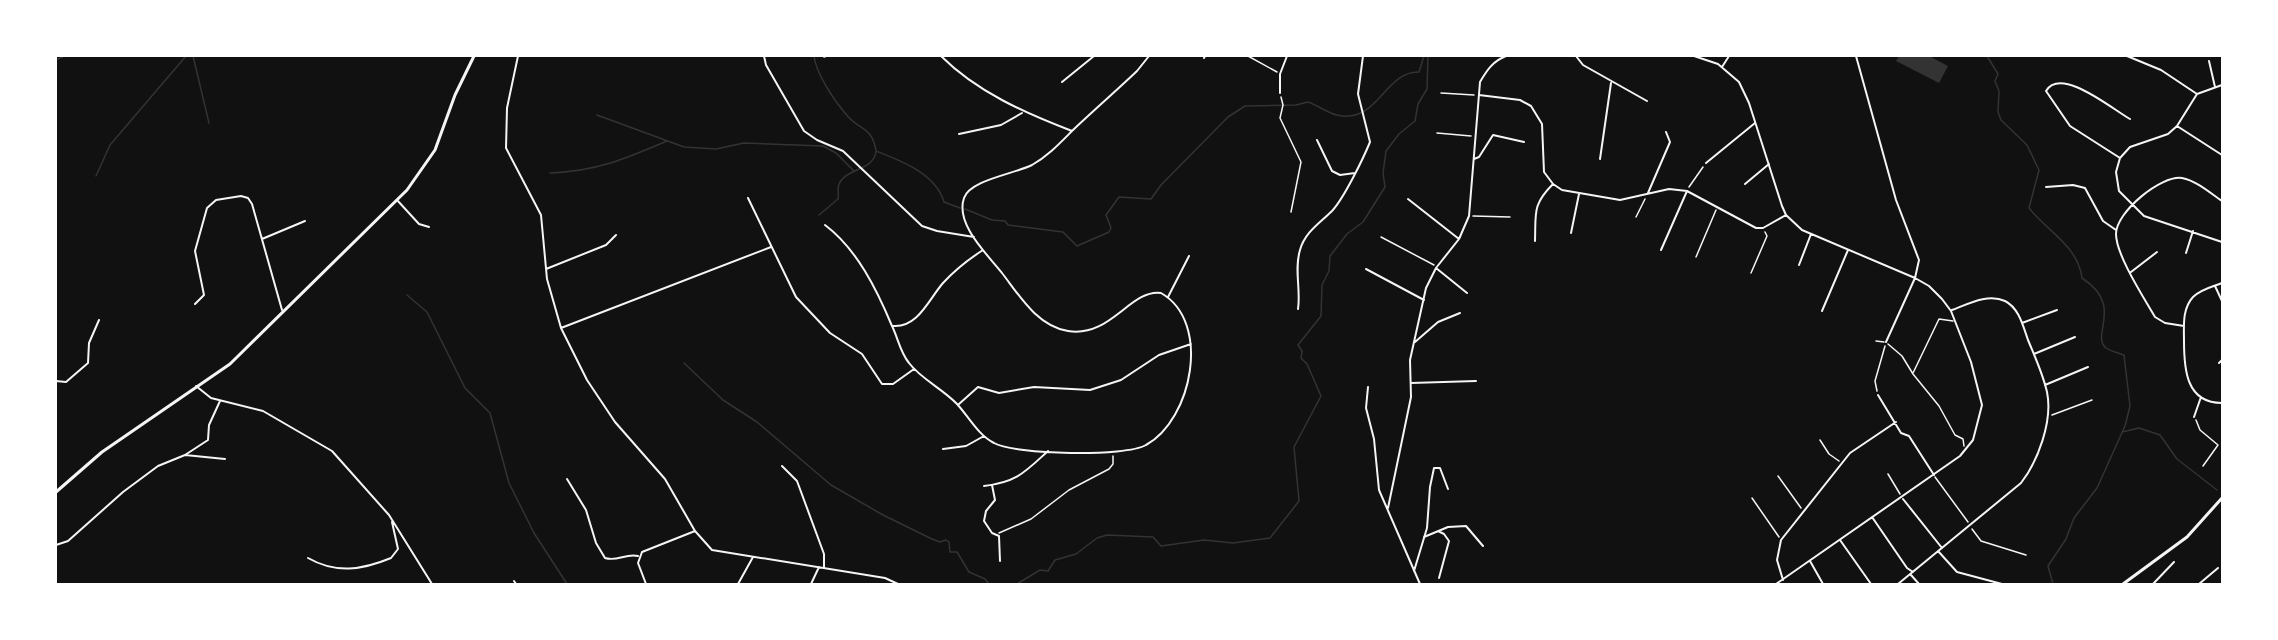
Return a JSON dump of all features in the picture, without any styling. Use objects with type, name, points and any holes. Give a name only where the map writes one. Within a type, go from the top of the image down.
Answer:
[{"type":"street","points":[[56,492],[102,452],[242,353],[282,310],[397,200],[429,162],[455,94],[474,56]]},
{"type":"street","points":[[518,56],[507,108],[506,141],[509,157],[542,215],[546,269],[561,328],[599,398],[624,433],[664,479],[695,531],[712,550],[885,578],[898,585]]},
{"type":"street","points":[[764,56],[766,65],[804,131],[817,140],[843,151],[922,226],[974,237]]},
{"type":"street","points":[[941,56],[965,76],[1023,113],[1072,131]]},
{"type":"street","points":[[1062,82],[1094,56]]},
{"type":"street","points":[[825,225],[853,251],[893,326],[905,357],[914,369],[958,405],[984,436],[996,444],[1013,450],[1112,452],[1139,449],[1153,441],[1164,429],[1189,382],[1191,344],[1182,316],[1168,297],[1161,293],[1147,294],[1103,325],[1084,332],[1063,330],[1042,320],[1030,309],[974,237],[963,211],[968,191],[976,185],[1032,165],[1044,158],[1137,71],[1149,56]]},
{"type":"street","points":[[1280,93],[1280,74],[1287,56]]},
{"type":"street","points":[[1298,309],[1300,250],[1314,225],[1333,209],[1355,173],[1370,142],[1359,105],[1358,81],[1363,56]]},
{"type":"street","points":[[1388,508],[1409,410],[1413,346],[1430,278],[1459,239],[1469,216],[1480,82],[1487,70],[1498,59],[1506,56]]},
{"type":"street","points":[[1576,56],[1583,65],[1611,83],[1647,101]]},
{"type":"street","points":[[1694,56],[1722,67],[1739,82],[1786,215],[1810,234],[1929,286],[1951,311],[1980,387],[1982,405],[1973,440],[1966,450],[1902,498],[1776,585]]},
{"type":"street","points":[[1722,67],[1730,56]]},
{"type":"street","points":[[1856,56],[1901,213],[1918,256],[1915,278],[1886,342]]},
{"type":"street","points":[[2127,56],[2161,70],[2197,94]]},
{"type":"street","points":[[2209,61],[2215,87]]},
{"type":"street","points":[[2120,158],[2070,126],[2046,91],[2050,85],[2060,82],[2074,84],[2130,119]]},
{"type":"street","points":[[1600,159],[1611,83]]},
{"type":"street","points":[[2223,85],[2197,94],[2177,126],[2164,136],[2130,147],[2120,158],[2116,181],[2123,196],[2152,220],[2223,242]]},
{"type":"street","points":[[1478,95],[1520,100],[1537,113],[1542,124],[1542,163],[1553,184],[1562,190],[1620,200],[1669,189],[1687,191],[1717,206],[1750,227],[1763,228],[1786,215]]},
{"type":"street","points":[[959,134],[1001,125],[1023,113]]},
{"type":"street","points":[[1706,163],[1755,123]]},
{"type":"street","points":[[2177,126],[2223,155]]},
{"type":"street","points":[[1648,193],[1670,142],[1666,132]]},
{"type":"street","points":[[1474,159],[1479,157],[1493,135],[1524,142]]},
{"type":"street","points":[[1317,140],[1332,171],[1340,175],[1355,173]]},
{"type":"street","points":[[1745,184],[1769,164]]},
{"type":"street","points":[[2184,326],[2165,323],[2155,317],[2119,248],[2116,230],[2120,219],[2160,182],[2175,178],[2193,182],[2223,201]]},
{"type":"street","points":[[1535,241],[1539,198],[1553,184]]},
{"type":"street","points":[[2046,187],[2073,185],[2085,188],[2103,221],[2116,230]]},
{"type":"street","points":[[1661,250],[1687,191]]},
{"type":"street","points":[[1571,233],[1579,194]]},
{"type":"street","points":[[195,304],[201,299],[204,291],[195,251],[196,243],[211,203],[241,196],[248,198],[282,310]]},
{"type":"street","points":[[748,198],[802,305],[830,333],[862,354],[882,384],[893,384],[914,369]]},
{"type":"street","points":[[397,200],[419,224],[429,227]]},
{"type":"street","points":[[1408,200],[1459,239]]},
{"type":"street","points":[[262,239],[305,222]]},
{"type":"street","points":[[2186,253],[2193,231]]},
{"type":"street","points":[[1799,265],[1810,234]]},
{"type":"street","points":[[546,269],[606,245],[616,235]]},
{"type":"street","points":[[561,328],[771,247]]},
{"type":"street","points":[[893,326],[900,327],[917,316],[944,282],[964,263],[984,250]]},
{"type":"street","points":[[1822,311],[1848,250]]},
{"type":"street","points":[[2131,272],[2157,252]]},
{"type":"street","points":[[1168,297],[1189,256]]},
{"type":"street","points":[[1436,268],[1467,293]]},
{"type":"street","points":[[1366,269],[1424,300]]},
{"type":"street","points":[[2223,284],[2195,295],[2185,310],[2184,326],[2185,375],[2192,389],[2201,397],[2223,403]]},
{"type":"street","points":[[2215,286],[2223,301]]},
{"type":"street","points":[[1898,585],[2021,483],[2029,472],[2048,416],[2045,385],[2017,312],[2010,305],[1994,298],[1987,298],[1951,311]]},
{"type":"street","points":[[2022,323],[2057,310]]},
{"type":"street","points":[[1413,346],[1417,338],[1438,322],[1460,313]]},
{"type":"street","points":[[56,381],[66,382],[88,363],[89,343],[99,320]]},
{"type":"street","points":[[2034,354],[2075,337]]},
{"type":"street","points":[[958,405],[978,387],[999,393],[1034,387],[1090,390],[1115,383],[1159,355],[1191,344]]},
{"type":"street","points":[[2045,385],[2088,367]]},
{"type":"street","points":[[1411,384],[1476,381]]},
{"type":"street","points":[[196,387],[205,395],[220,400],[254,406],[326,447],[392,520],[432,585]]},
{"type":"street","points":[[1368,387],[1366,408],[1374,439],[1379,490],[1419,585]]},
{"type":"street","points":[[1878,395],[1934,475]]},
{"type":"street","points":[[2194,417],[2201,397]]},
{"type":"street","points":[[56,545],[68,541],[152,470],[185,455],[208,440],[209,425],[220,400]]},
{"type":"street","points":[[1783,580],[1777,560],[1781,540],[1858,447],[1896,422]]},
{"type":"street","points":[[943,449],[966,446],[984,436]]},
{"type":"street","points":[[984,486],[1005,483],[1028,472],[1048,451]]},
{"type":"street","points":[[185,455],[225,459]]},
{"type":"street","points":[[782,466],[797,481],[824,555],[824,568]]},
{"type":"street","points":[[1414,572],[1424,537],[1434,468],[1440,468],[1448,489]]},
{"type":"street","points":[[567,479],[586,510],[596,543],[605,558],[612,560],[626,556],[638,556],[646,549],[695,531]]},
{"type":"street","points":[[992,485],[995,500],[986,511],[984,521],[992,533],[997,534],[1001,542],[1000,561]]},
{"type":"street","points":[[1902,498],[1942,548]]},
{"type":"street","points":[[2122,585],[2187,537],[2223,498]]},
{"type":"street","points":[[1872,517],[1919,585]]},
{"type":"street","points":[[308,558],[323,567],[337,569],[391,558],[398,549],[393,534],[392,520]]},
{"type":"street","points":[[1424,537],[1448,527],[1466,526],[1484,546]]},
{"type":"street","points":[[1438,531],[1444,534],[1449,541],[1439,578]]},
{"type":"street","points":[[1839,540],[1871,585]]},
{"type":"street","points":[[1938,552],[1957,573],[2002,585]]},
{"type":"street","points":[[638,556],[646,585]]},
{"type":"street","points":[[738,585],[753,557]]},
{"type":"street","points":[[1810,561],[1822,585]]},
{"type":"street","points":[[2152,585],[2174,562]]},
{"type":"street","points":[[811,585],[819,567]]},
{"type":"street","points":[[2199,585],[2218,568]]},
{"type":"path","points":[[1248,56],[1280,74]]},
{"type":"path","points":[[1280,93],[1283,105],[1280,118],[1301,162],[1291,212]]},
{"type":"path","points":[[1441,93],[1478,95]]},
{"type":"path","points":[[1437,133],[1475,136]]},
{"type":"path","points":[[1687,191],[1706,163]]},
{"type":"path","points":[[1636,217],[1648,193]]},
{"type":"path","points":[[1696,257],[1717,206]]},
{"type":"path","points":[[1469,216],[1510,217]]},
{"type":"path","points":[[1751,273],[1767,236],[1763,228]]},
{"type":"path","points":[[1381,237],[1432,262],[1436,268]]},
{"type":"path","points":[[1913,374],[1939,319],[1955,321]]},
{"type":"path","points":[[1876,341],[1886,342],[1902,356],[1913,374],[1939,406],[1954,435],[1963,439],[1966,450]]},
{"type":"path","points":[[1878,395],[1875,381],[1886,342]]},
{"type":"path","points":[[2048,416],[2092,400]]},
{"type":"path","points":[[2194,417],[2200,430],[2218,445],[2203,466]]},
{"type":"path","points":[[1820,440],[1829,454],[1842,464]]},
{"type":"path","points":[[997,534],[1031,519],[1069,490],[1109,469],[1113,464],[1112,452]]},
{"type":"path","points":[[1888,474],[1902,498]]},
{"type":"path","points":[[1934,475],[1981,541],[2026,555]]},
{"type":"path","points":[[1778,476],[1803,511]]},
{"type":"path","points":[[1752,498],[1781,540]]},
{"type":"shaded area","points":[[1899,56],[1929,56],[1948,66],[1939,83],[1896,61]]},
{"type":"waterway","points":[[56,60],[64,56]]},
{"type":"waterway","points":[[96,176],[110,145],[186,56]]},
{"type":"waterway","points":[[193,56],[209,123]]},
{"type":"waterway","points":[[814,56],[818,70],[830,93],[850,119],[868,132],[876,151],[926,176],[940,192],[944,202],[960,208]]},
{"type":"waterway","points":[[965,209],[992,220],[1005,221],[1008,225],[1063,232],[1077,246],[1109,232],[1111,228],[1106,215],[1119,197],[1151,199],[1161,185],[1228,117],[1245,106],[1296,105],[1308,102],[1337,115],[1355,115],[1374,104],[1398,79],[1419,72],[1424,56]]},
{"type":"waterway","points":[[1017,584],[1040,570],[1048,571],[1055,560],[1076,554],[1097,538],[1107,535],[1153,537],[1161,546],[1204,540],[1233,543],[1270,538],[1299,501],[1294,447],[1321,396],[1307,364],[1301,358],[1302,351],[1298,345],[1321,316],[1322,285],[1329,271],[1330,256],[1347,234],[1363,222],[1385,187],[1383,173],[1386,151],[1399,134],[1415,121],[1418,104],[1427,89],[1428,56]]},
{"type":"waterway","points":[[1987,56],[1998,74],[1995,81],[1999,91],[1998,112],[2001,120],[2027,145],[2039,170],[2029,208],[2075,257],[2082,278],[2095,289],[2102,299],[2104,309],[2102,342],[2106,348],[2124,355],[2130,406],[2125,426],[2097,488],[2074,518],[2066,539],[2048,566],[2053,584]]},
{"type":"waterway","points":[[597,115],[684,147],[716,149],[744,143],[823,146],[836,153],[854,171]]},
{"type":"waterway","points":[[550,173],[597,167],[667,141]]},
{"type":"waterway","points":[[819,215],[838,199],[838,186],[842,179],[870,163],[876,152]]},
{"type":"waterway","points":[[407,295],[427,312],[465,388],[490,413],[509,483],[534,533],[567,584]]},
{"type":"waterway","points":[[684,363],[723,400],[757,422],[831,485],[883,515],[932,539],[940,542],[946,540],[949,542],[950,552],[957,552],[969,572],[985,579],[989,584]]},
{"type":"waterway","points":[[2122,432],[2139,428],[2160,435],[2177,459],[2217,490]]}]
